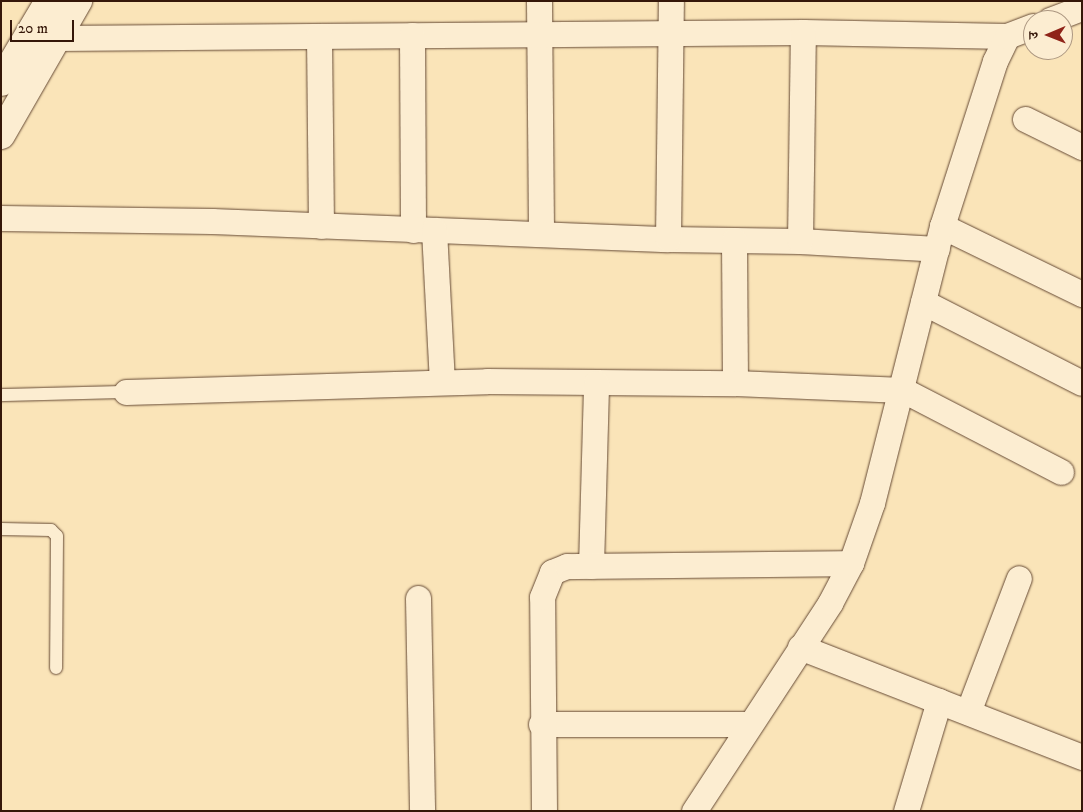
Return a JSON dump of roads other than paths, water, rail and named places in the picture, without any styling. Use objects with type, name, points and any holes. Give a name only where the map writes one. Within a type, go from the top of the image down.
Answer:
[{"type":"street","points":[[1,135],[45,32],[50,1]]},
{"type":"street","points":[[1,82],[45,32],[78,1]]},
{"type":"street","points":[[539,1],[541,234]]},
{"type":"street","points":[[668,239],[671,1]]},
{"type":"street","points":[[45,32],[319,36],[803,32],[1007,36],[1023,30]]},
{"type":"street","points":[[800,241],[803,32]]},
{"type":"street","points":[[412,35],[424,230],[442,382]]},
{"type":"street","points":[[319,36],[321,226]]},
{"type":"street","points":[[694,811],[830,604],[851,563],[872,504],[903,390],[939,238],[995,61],[1007,36]]},
{"type":"street","points":[[1025,119],[1082,147]]},
{"type":"street","points":[[1,218],[321,226],[668,239],[800,241],[939,238],[1082,294]]},
{"type":"street","points":[[734,240],[735,383]]},
{"type":"street","points":[[923,302],[1082,383]]},
{"type":"street","points":[[126,392],[442,382],[735,383],[903,390],[1061,472]]},
{"type":"street","points":[[591,566],[596,383]]},
{"type":"street","points":[[544,811],[542,597],[546,582],[552,572],[567,566],[851,563]]},
{"type":"street","points":[[968,712],[1019,578]]},
{"type":"street","points":[[418,598],[422,811]]},
{"type":"street","points":[[800,647],[1081,756]]},
{"type":"street","points":[[906,811],[939,701]]},
{"type":"street","points":[[542,724],[750,724]]},
{"type":"lane","points":[[1,395],[126,392]]},
{"type":"lane","points":[[1,529],[51,530],[57,536],[56,668]]}]
